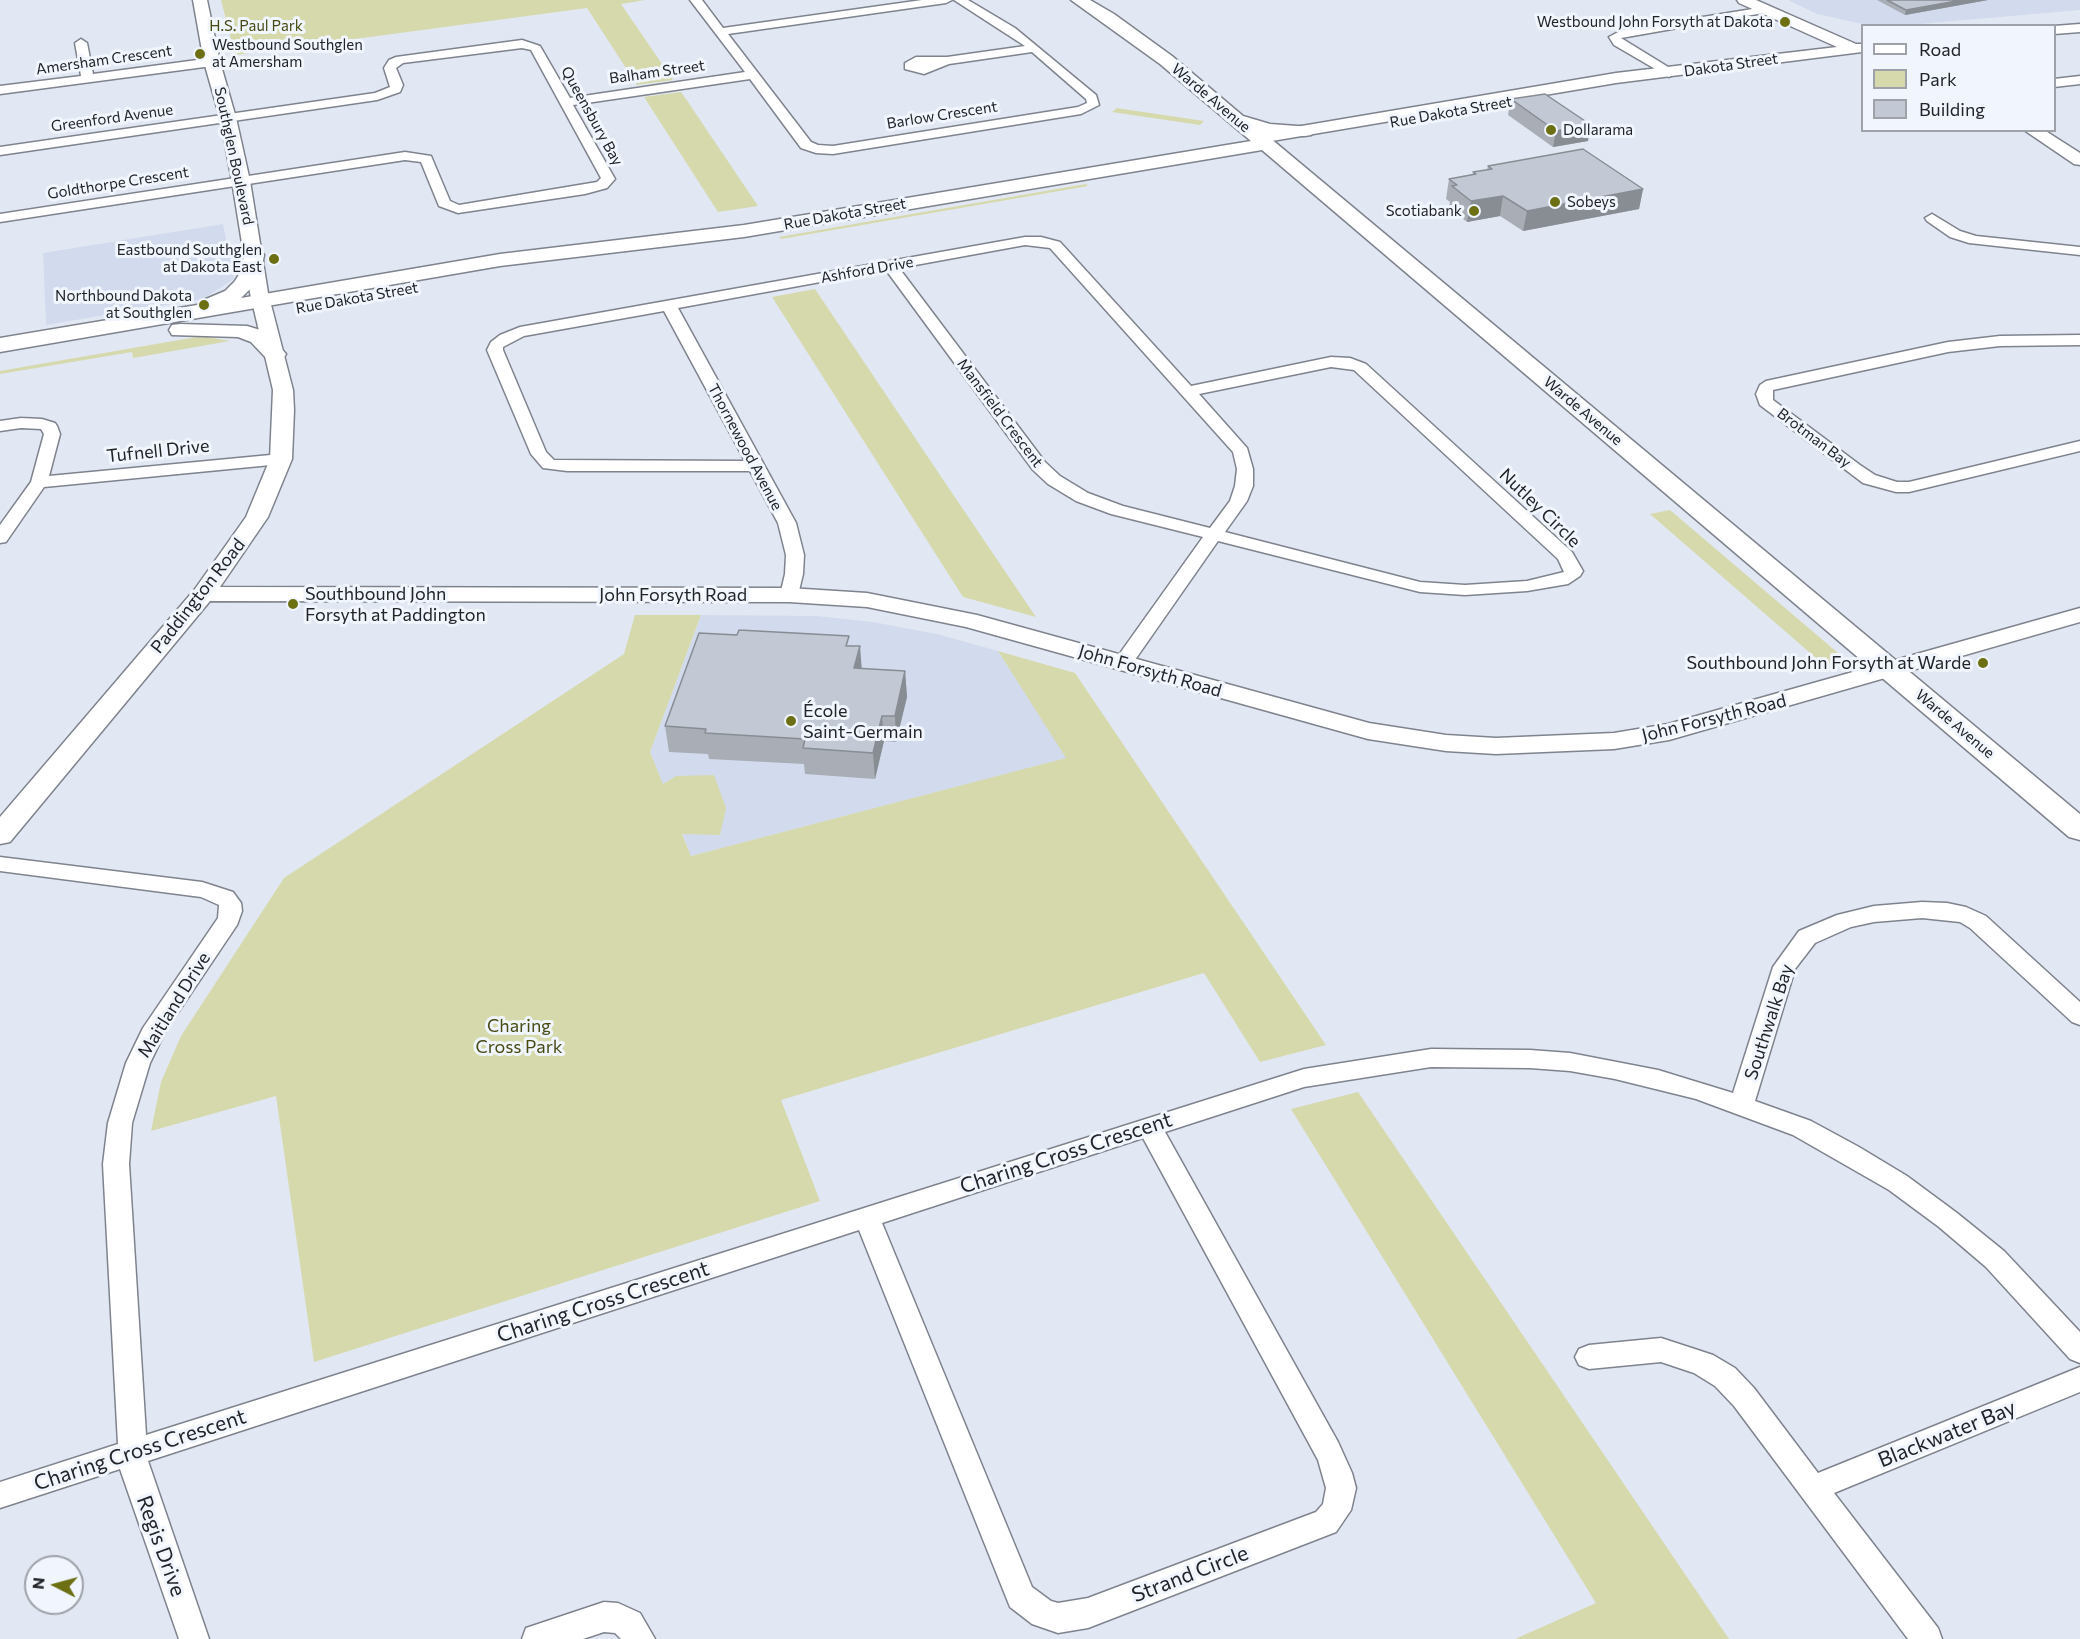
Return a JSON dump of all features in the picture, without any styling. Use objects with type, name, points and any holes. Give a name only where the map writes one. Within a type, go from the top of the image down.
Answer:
[{"type":"main road","name":"Warde Avenue","points":[[1079,0],[1108,16],[1136,37],[1237,119],[2080,830]]},
{"type":"main road","points":[[1209,149],[1231,132],[1237,119],[1269,129],[1305,131]]},
{"type":"main road","points":[[1209,149],[1291,165],[1300,147],[1327,132]]},
{"type":"main road","name":"Rue Dakota Street","points":[[0,358],[169,323],[609,256],[714,235],[1263,141]]},
{"type":"main road","points":[[169,323],[239,290],[248,279],[254,255]]},
{"type":"main road","points":[[169,323],[239,331],[259,337],[275,354]]},
{"type":"main road","name":"Rue Dakota Street","points":[[0,345],[169,323]]},
{"type":"street","name":"Southglen Boulevard","points":[[200,0],[212,62],[228,118],[241,181],[263,307]]},
{"type":"street","name":"Barlow Crescent","points":[[696,0],[806,145],[818,150],[833,150],[1081,110],[1093,105],[1092,98],[1035,48],[1011,30],[960,0]]},
{"type":"street","points":[[720,32],[946,0]]},
{"type":"street","points":[[1744,0],[1861,34]]},
{"type":"street","points":[[1670,73],[1618,43],[1615,37],[1622,33],[1767,5],[1799,24],[1861,50]]},
{"type":"street","points":[[1793,57],[1813,45],[1814,40],[1799,24]]},
{"type":"street","points":[[1829,26],[1861,50]]},
{"type":"street","points":[[2056,30],[2080,28]]},
{"type":"street","points":[[81,43],[88,78]]},
{"type":"street","name":"Queensbury Bay","points":[[228,118],[386,94],[397,87],[390,68],[396,62],[511,44],[526,44],[536,48],[608,176],[608,181],[602,185],[585,190],[458,208],[444,203],[426,159],[409,156],[241,181]]},
{"type":"street","points":[[947,61],[1035,48]]},
{"type":"street","name":"Dakota Street","points":[[1670,73],[1793,57],[1828,56],[1861,50]]},
{"type":"street","name":"Amersham Crescent","points":[[0,90],[212,62]]},
{"type":"street","name":"Rue Dakota Street","points":[[1305,131],[1616,78],[1670,73]]},
{"type":"street","name":"Rue Dakota Street","points":[[1263,141],[1670,73]]},
{"type":"street","name":"Balham Street","points":[[566,102],[752,75]]},
{"type":"street","points":[[2056,83],[2080,80]]},
{"type":"street","name":"Greenford Avenue","points":[[0,151],[228,118]]},
{"type":"street","points":[[1263,141],[1305,131]]},
{"type":"street","points":[[2036,132],[2078,153]]},
{"type":"street","points":[[2054,132],[2078,153]]},
{"type":"street","name":"Goldthorpe Crescent","points":[[0,218],[241,181]]},
{"type":"street","points":[[1932,218],[1955,234],[1974,240],[2080,251]]},
{"type":"street","name":"Ashford Drive","points":[[756,466],[567,466],[549,464],[539,454],[495,350],[496,345],[505,338],[520,332],[1025,241],[1048,242],[1059,249],[1231,439],[1241,452],[1245,469],[1244,486],[1238,501],[1123,663]]},
{"type":"street","name":"Mansfield Crescent","points":[[890,266],[1039,466],[1054,480],[1076,494],[1102,505],[1214,535]]},
{"type":"street","name":"Thornewood Avenue","points":[[669,306],[787,523],[792,539],[795,574],[789,595]]},
{"type":"street","name":"Paddington Road","points":[[0,835],[203,594],[257,517],[280,459],[285,410],[283,390],[263,307]]},
{"type":"street","name":"Brotman Bay","points":[[2080,340],[2000,341],[1948,347],[1772,384],[1766,388],[1764,394],[1766,402],[1854,469],[1869,479],[1896,487],[1910,487],[2080,446]]},
{"type":"street","name":"Nutley Circle","points":[[1188,391],[1331,362],[1350,363],[1360,367],[1566,556],[1574,571],[1571,576],[1562,580],[1527,586],[1465,590],[1420,587],[1214,535]]},
{"type":"street","points":[[0,426],[21,423],[49,426],[52,434],[39,483],[0,538]]},
{"type":"street","name":"Tufnell Drive","points":[[39,483],[280,459]]},
{"type":"street","name":"John Forsyth Road","points":[[203,594],[789,595],[867,600],[936,612],[1368,731],[1446,743],[1496,746],[1614,741],[1669,732],[2080,615]]},
{"type":"street","name":"Maitland Drive","points":[[0,864],[202,890],[225,897],[230,903],[229,919],[160,1021],[138,1063],[120,1123],[116,1196],[133,1452]]},
{"type":"street","name":"Southwalk Bay","points":[[1742,1105],[1784,967],[1807,937],[1845,921],[1874,914],[1922,910],[1947,911],[1966,915],[1978,922],[2080,1016]]},
{"type":"street","name":"Charing Cross Crescent","points":[[0,1495],[1304,1078],[1394,1063],[1459,1057],[1570,1062],[1658,1079],[1742,1105],[1802,1128],[1898,1183],[1948,1220],[1995,1259],[2080,1351]]},
{"type":"street","name":"Strand Circle","points":[[867,1217],[1022,1597],[1043,1614],[1058,1618],[1088,1614],[1326,1522],[1336,1510],[1341,1488],[1338,1473],[1328,1451],[1149,1126]]},
{"type":"street","points":[[1589,1358],[1634,1351],[1661,1350],[1703,1364],[1725,1377],[1744,1397],[1927,1639]]},
{"type":"street","name":"Blackwater Bay","points":[[1814,1488],[2080,1379]]},
{"type":"street","name":"Regis Drive","points":[[133,1452],[134,1467],[194,1639]]},
{"type":"street","points":[[537,1639],[604,1617],[618,1618],[629,1624],[640,1639]]},
{"type":"shaded area","points":[[1788,0],[2080,0],[2080,10],[1919,24],[1862,24],[1817,14]]},
{"type":"shaded area","points":[[223,224],[234,279],[203,299],[46,325],[43,253]]},
{"type":"shaded area","points":[[701,615],[817,616],[873,622],[937,634],[998,651],[1067,758],[691,856],[650,752]]},
{"type":"green space","name":"H.S. Paul Park","points":[[221,0],[645,0],[621,4],[673,80],[637,85],[587,8],[235,55]]},
{"type":"green space","points":[[681,92],[758,206],[718,212],[644,97]]},
{"type":"green space","points":[[1117,108],[1204,121],[1200,125],[1112,112]]},
{"type":"green space","points":[[1086,184],[1088,186],[781,239],[779,237]]},
{"type":"green space","points":[[815,289],[1036,617],[963,597],[772,297]]},
{"type":"green space","points":[[202,336],[230,341],[133,358],[132,352],[0,374],[0,371]]},
{"type":"green space","points":[[1670,510],[1845,659],[1824,665],[1650,514]]},
{"type":"green space","name":"Charing Cross Park","points":[[635,615],[701,615],[650,752],[663,784],[676,776],[714,775],[726,808],[720,835],[682,834],[691,856],[1066,758],[998,651],[1075,673],[1326,1045],[1260,1062],[1204,973],[781,1100],[820,1201],[314,1362],[276,1096],[151,1131],[161,1082],[181,1036],[284,878],[624,654]]},
{"type":"green space","points":[[1358,1092],[1729,1639],[1515,1639],[1596,1603],[1291,1109]]},
{"type":"building","points":[[1887,0],[1962,0],[1906,10]]},
{"type":"building","points":[[1545,94],[1591,125],[1556,131],[1511,99]]},
{"type":"building","points":[[1583,149],[1643,189],[1527,211],[1503,196],[1471,201],[1452,186],[1457,185],[1449,179],[1492,169],[1488,166]]},
{"type":"building","name":"École Saint-Germain","points":[[739,630],[849,636],[846,646],[860,646],[854,668],[905,671],[895,716],[882,716],[873,753],[803,748],[805,739],[705,733],[706,729],[665,726],[699,633],[737,635]]},
{"type":"place","name":"Westbound John Forsyth at Dakota","points":[[1785,22]]},
{"type":"place","name":"Westbound Southglen at Amersham","points":[[200,54]]},
{"type":"place","name":"Dollarama","points":[[1551,130]]},
{"type":"place","name":"Sobeys","points":[[1555,202]]},
{"type":"place","name":"Scotiabank","points":[[1474,211]]},
{"type":"place","name":"Eastbound Southglen at Dakota East","points":[[274,259]]},
{"type":"place","name":"Northbound Dakota at Southglen","points":[[204,305]]},
{"type":"place","name":"Southbound John Forsyth at Paddington","points":[[293,604]]},
{"type":"place","name":"Southbound John Forsyth at Warde","points":[[1983,663]]},
{"type":"place","name":"École Saint-Germain","points":[[791,721]]}]
